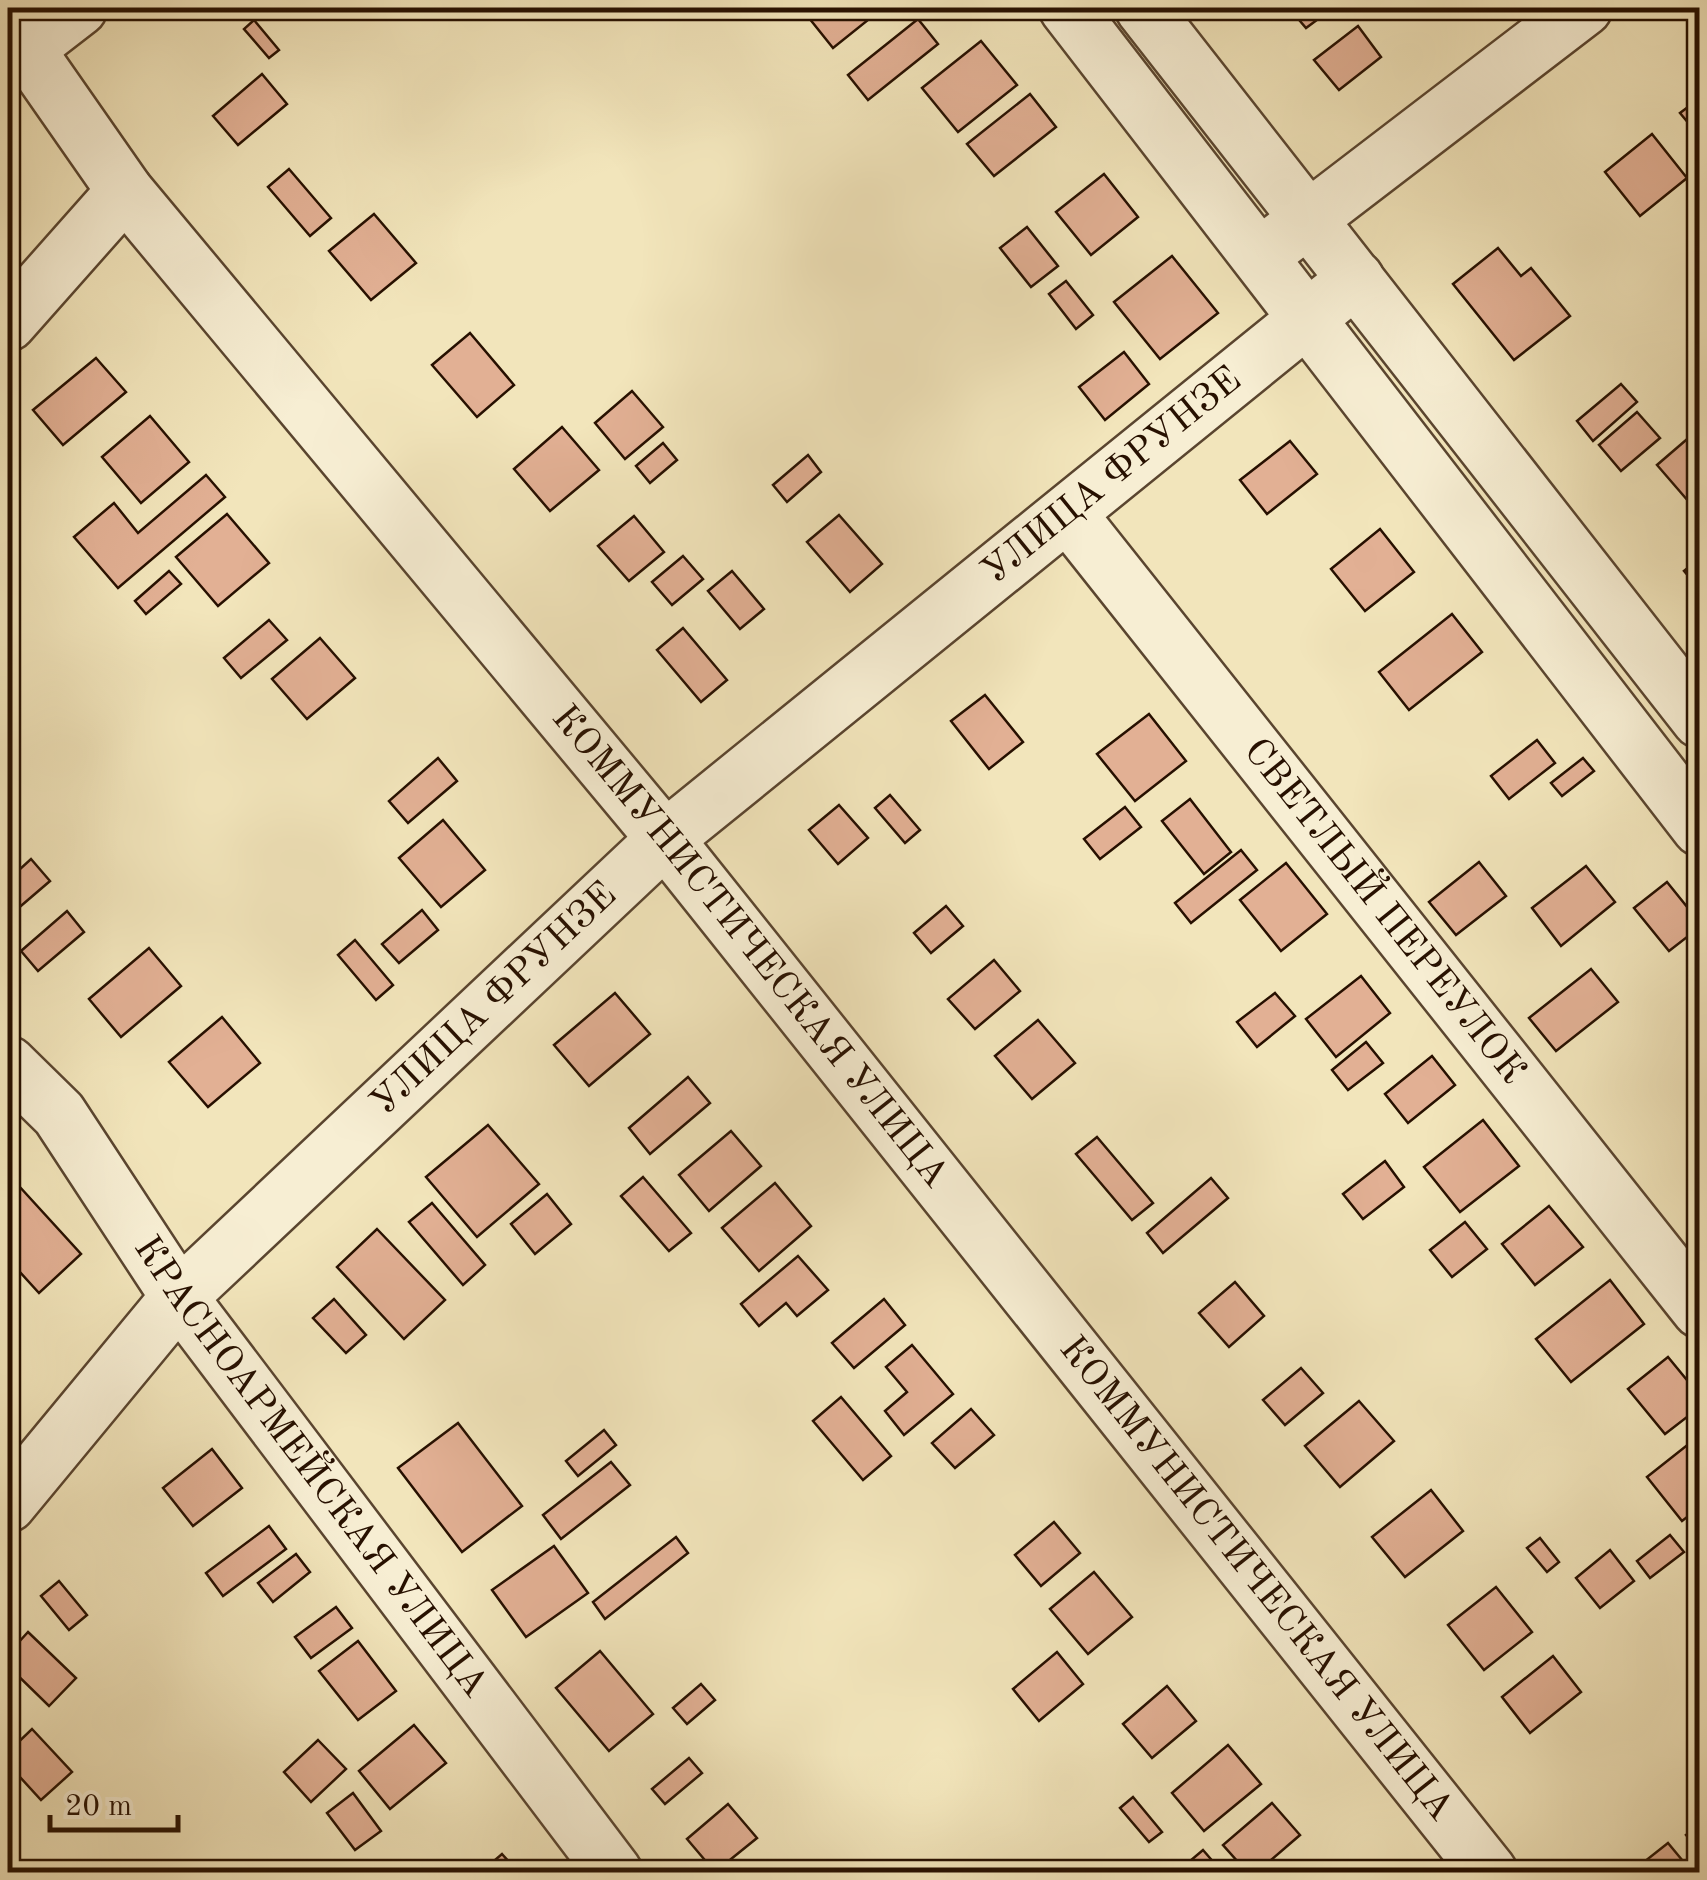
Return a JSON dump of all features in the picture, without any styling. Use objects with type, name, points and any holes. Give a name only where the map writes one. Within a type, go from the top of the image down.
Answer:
[{"type":"street","points":[[17,38],[79,8]]},
{"type":"street","points":[[1067,8],[1700,828]]},
{"type":"street","points":[[1142,8],[1700,720]]},
{"type":"street","points":[[1260,256],[1584,8]]},
{"type":"street","name":"КОММУНИСТИЧЕСКАЯ УЛИЦА","points":[[17,38],[125,191],[665,840],[1489,1872]]},
{"type":"street","points":[[8,323],[125,191]]},
{"type":"street","name":"УЛИЦА ФРУНЗЕ","points":[[8,1504],[179,1297],[665,840],[1356,280]]},
{"type":"street","name":"СВЕТЛЫЙ ПЕРЕУЛОК","points":[[1068,514],[1700,1310]]},
{"type":"street","name":"КРАСНОАРМЕЙСКАЯ УЛИЦА","points":[[8,1064],[59,1114],[179,1297],[614,1872]]},
{"type":"building","points":[[801,8],[865,8],[873,16],[833,48]]},
{"type":"building","points":[[1289,8],[1333,8],[1306,28]]},
{"type":"building","points":[[918,19],[938,44],[868,100],[848,75]]},
{"type":"building","points":[[254,20],[279,50],[269,58],[244,29]]},
{"type":"building","points":[[1358,26],[1381,57],[1339,90],[1314,60]]},
{"type":"building","points":[[981,41],[1017,85],[958,132],[922,88]]},
{"type":"building","points":[[262,74],[287,104],[238,145],[213,116]]},
{"type":"building","points":[[1030,94],[1056,127],[994,176],[967,144]]},
{"type":"building","points":[[1700,98],[1700,137],[1680,113]]},
{"type":"building","points":[[1652,134],[1687,178],[1640,216],[1605,172]]},
{"type":"building","points":[[289,169],[331,218],[310,236],[268,187]]},
{"type":"building","points":[[1104,174],[1138,217],[1091,255],[1056,212]]},
{"type":"building","points":[[374,214],[416,263],[371,300],[329,251]]},
{"type":"building","points":[[1027,227],[1058,266],[1031,287],[1000,248]]},
{"type":"building","points":[[1498,248],[1521,276],[1531,268],[1570,316],[1514,360],[1453,284]]},
{"type":"building","points":[[1172,256],[1218,313],[1160,359],[1114,302]]},
{"type":"building","points":[[1066,281],[1093,315],[1076,329],[1049,294]]},
{"type":"building","points":[[470,333],[514,385],[477,417],[432,365]]},
{"type":"building","points":[[1124,352],[1149,384],[1105,420],[1079,387]]},
{"type":"building","points":[[96,358],[126,392],[63,445],[33,410]]},
{"type":"building","points":[[1621,384],[1637,402],[1593,441],[1577,421]]},
{"type":"building","points":[[632,391],[663,427],[625,459],[595,423]]},
{"type":"building","points":[[1637,412],[1660,438],[1621,471],[1599,445]]},
{"type":"building","points":[[150,416],[189,462],[141,503],[102,457]]},
{"type":"building","points":[[562,427],[599,470],[550,511],[514,469]]},
{"type":"building","points":[[1700,428],[1700,492],[1689,502],[1657,465]]},
{"type":"building","points":[[1290,441],[1317,474],[1267,514],[1240,480]]},
{"type":"building","points":[[663,443],[677,460],[650,483],[636,466]]},
{"type":"building","points":[[808,455],[821,472],[787,502],[773,485]]},
{"type":"building","points":[[206,475],[225,497],[118,588],[74,537],[114,503],[138,533]]},
{"type":"building","points":[[227,514],[269,563],[218,606],[176,557]]},
{"type":"building","points":[[839,515],[882,564],[850,592],[807,542]]},
{"type":"building","points":[[634,516],[664,552],[629,581],[598,546]]},
{"type":"building","points":[[1380,529],[1414,572],[1365,611],[1331,569]]},
{"type":"building","points":[[683,556],[703,579],[672,605],[652,582]]},
{"type":"building","points":[[1700,558],[1700,590],[1684,571]]},
{"type":"building","points":[[169,571],[181,584],[146,614],[135,601]]},
{"type":"building","points":[[732,571],[764,609],[740,629],[708,591]]},
{"type":"building","points":[[1452,614],[1482,652],[1409,710],[1379,672]]},
{"type":"building","points":[[269,620],[287,640],[241,678],[224,658]]},
{"type":"building","points":[[683,628],[727,680],[701,702],[657,650]]},
{"type":"building","points":[[320,638],[355,678],[307,719],[272,679]]},
{"type":"building","points":[[985,695],[1023,742],[989,769],[951,721]]},
{"type":"building","points":[[1149,714],[1186,761],[1135,801],[1097,754]]},
{"type":"building","points":[[1537,740],[1555,763],[1509,799],[1491,776]]},
{"type":"building","points":[[438,758],[457,781],[408,823],[389,801]]},
{"type":"building","points":[[1583,758],[1594,771],[1562,796],[1551,783]]},
{"type":"building","points":[[890,795],[920,830],[905,843],[875,808]]},
{"type":"building","points":[[1190,799],[1231,852],[1204,874],[1162,821]]},
{"type":"building","points":[[839,805],[868,838],[838,864],[809,830]]},
{"type":"building","points":[[1125,807],[1141,827],[1100,859],[1084,839]]},
{"type":"building","points":[[443,820],[485,870],[441,907],[399,858]]},
{"type":"building","points":[[1241,850],[1257,870],[1191,923],[1175,903]]},
{"type":"building","points":[[31,859],[50,881],[8,917],[8,880]]},
{"type":"building","points":[[1479,862],[1506,896],[1456,935],[1429,902]]},
{"type":"building","points":[[1286,863],[1327,914],[1281,951],[1240,900]]},
{"type":"building","points":[[1586,866],[1615,902],[1561,946],[1532,908]]},
{"type":"building","points":[[1667,882],[1700,923],[1669,951],[1634,908]]},
{"type":"building","points":[[946,906],[963,926],[931,953],[914,933]]},
{"type":"building","points":[[422,910],[438,930],[399,963],[382,944]]},
{"type":"building","points":[[67,911],[84,932],[38,971],[21,951]]},
{"type":"building","points":[[355,940],[393,985],[376,1000],[338,955]]},
{"type":"building","points":[[149,948],[181,986],[121,1037],[89,999]]},
{"type":"building","points":[[994,960],[1020,991],[975,1029],[948,999]]},
{"type":"building","points":[[1591,969],[1618,1002],[1556,1051],[1529,1018]]},
{"type":"building","points":[[1361,976],[1390,1013],[1336,1057],[1306,1019]]},
{"type":"building","points":[[615,993],[650,1034],[589,1086],[554,1045]]},
{"type":"building","points":[[1275,993],[1295,1016],[1257,1047],[1237,1022]]},
{"type":"building","points":[[222,1017],[260,1063],[208,1107],[169,1062]]},
{"type":"building","points":[[1038,1020],[1075,1063],[1032,1099],[995,1056]]},
{"type":"building","points":[[1366,1042],[1383,1063],[1348,1090],[1332,1070]]},
{"type":"building","points":[[1432,1056],[1455,1085],[1408,1123],[1385,1094]]},
{"type":"building","points":[[688,1077],[710,1103],[650,1154],[629,1128]]},
{"type":"building","points":[[1483,1120],[1519,1166],[1460,1212],[1424,1167]]},
{"type":"building","points":[[488,1125],[539,1184],[477,1237],[426,1177]]},
{"type":"building","points":[[731,1131],[761,1166],[709,1211],[679,1175]]},
{"type":"building","points":[[1097,1137],[1153,1203],[1132,1220],[1076,1154]]},
{"type":"building","points":[[1385,1161],[1404,1187],[1363,1219],[1343,1194]]},
{"type":"building","points":[[8,1174],[81,1254],[39,1293],[8,1259]]},
{"type":"building","points":[[643,1177],[691,1233],[669,1251],[621,1196]]},
{"type":"building","points":[[1211,1178],[1228,1198],[1163,1253],[1147,1233]]},
{"type":"building","points":[[775,1183],[811,1226],[759,1271],[722,1228]]},
{"type":"building","points":[[547,1194],[571,1224],[535,1254],[511,1224]]},
{"type":"building","points":[[432,1203],[485,1265],[463,1285],[409,1222]]},
{"type":"building","points":[[1549,1206],[1583,1247],[1535,1285],[1502,1244]]},
{"type":"building","points":[[1465,1222],[1487,1249],[1452,1277],[1430,1250]]},
{"type":"building","points":[[377,1229],[445,1300],[404,1339],[337,1267]]},
{"type":"building","points":[[798,1256],[828,1290],[797,1316],[786,1303],[759,1326],[741,1304]]},
{"type":"building","points":[[1610,1280],[1644,1324],[1571,1382],[1536,1339]]},
{"type":"building","points":[[1235,1282],[1264,1316],[1229,1347],[1199,1313]]},
{"type":"building","points":[[334,1299],[366,1335],[346,1353],[313,1318]]},
{"type":"building","points":[[884,1299],[905,1325],[854,1368],[832,1343]]},
{"type":"building","points":[[912,1345],[953,1394],[904,1435],[885,1411],[907,1392],[886,1367]]},
{"type":"building","points":[[1668,1357],[1700,1396],[1700,1407],[1665,1434],[1628,1389]]},
{"type":"building","points":[[1301,1368],[1323,1393],[1285,1425],[1263,1400]]},
{"type":"building","points":[[841,1397],[891,1456],[863,1480],[813,1421]]},
{"type":"building","points":[[1359,1401],[1394,1441],[1340,1487],[1305,1446]]},
{"type":"building","points":[[971,1409],[994,1435],[955,1468],[932,1443]]},
{"type":"building","points":[[458,1423],[522,1506],[462,1552],[398,1468]]},
{"type":"building","points":[[604,1430],[616,1445],[578,1476],[566,1461]]},
{"type":"building","points":[[1700,1435],[1700,1507],[1682,1521],[1647,1477]]},
{"type":"building","points":[[212,1449],[242,1488],[193,1526],[163,1488]]},
{"type":"building","points":[[611,1462],[630,1485],[561,1539],[543,1515]]},
{"type":"building","points":[[1431,1490],[1463,1531],[1405,1577],[1372,1537]]},
{"type":"building","points":[[1054,1522],[1080,1553],[1041,1586],[1015,1555]]},
{"type":"building","points":[[269,1526],[286,1549],[223,1596],[206,1573]]},
{"type":"building","points":[[1670,1535],[1684,1552],[1650,1578],[1637,1561]]},
{"type":"building","points":[[676,1537],[688,1553],[605,1619],[593,1602]]},
{"type":"building","points":[[1540,1538],[1559,1562],[1547,1572],[1527,1548]]},
{"type":"building","points":[[554,1546],[588,1593],[526,1637],[492,1590]]},
{"type":"building","points":[[1610,1550],[1634,1581],[1600,1608],[1576,1578]]},
{"type":"building","points":[[296,1554],[310,1572],[273,1602],[258,1583]]},
{"type":"building","points":[[1094,1572],[1132,1617],[1088,1654],[1050,1609]]},
{"type":"building","points":[[59,1581],[87,1615],[69,1630],[41,1596]]},
{"type":"building","points":[[1496,1587],[1532,1632],[1484,1670],[1448,1625]]},
{"type":"building","points":[[336,1607],[352,1628],[311,1658],[295,1637]]},
{"type":"building","points":[[28,1632],[76,1678],[49,1706],[8,1666],[8,1654]]},
{"type":"building","points":[[358,1641],[396,1691],[358,1720],[319,1671]]},
{"type":"building","points":[[600,1651],[653,1714],[609,1751],[556,1688]]},
{"type":"building","points":[[1057,1652],[1083,1684],[1039,1721],[1013,1689]]},
{"type":"building","points":[[1553,1656],[1581,1692],[1530,1733],[1502,1697]]},
{"type":"building","points":[[701,1684],[715,1700],[687,1724],[673,1708]]},
{"type":"building","points":[[1167,1686],[1196,1721],[1152,1758],[1123,1724]]},
{"type":"building","points":[[414,1725],[446,1763],[390,1809],[359,1771]]},
{"type":"building","points":[[32,1729],[72,1772],[41,1800],[8,1764],[8,1752]]},
{"type":"building","points":[[318,1740],[346,1769],[311,1802],[284,1772]]},
{"type":"building","points":[[1228,1745],[1261,1784],[1204,1831],[1172,1793]]},
{"type":"building","points":[[689,1758],[702,1773],[665,1804],[652,1789]]},
{"type":"building","points":[[353,1793],[381,1831],[355,1850],[327,1813]]},
{"type":"building","points":[[1133,1797],[1162,1832],[1149,1842],[1120,1808]]},
{"type":"building","points":[[1272,1803],[1300,1835],[1257,1872],[1247,1872],[1223,1845]]},
{"type":"building","points":[[728,1804],[757,1838],[715,1872],[687,1839]]},
{"type":"building","points":[[1700,1824],[1700,1852],[1686,1835]]},
{"type":"building","points":[[1668,1843],[1692,1872],[1635,1869]]},
{"type":"building","points":[[1203,1850],[1222,1872],[1177,1872]]},
{"type":"building","points":[[502,1854],[518,1872],[481,1872]]}]
